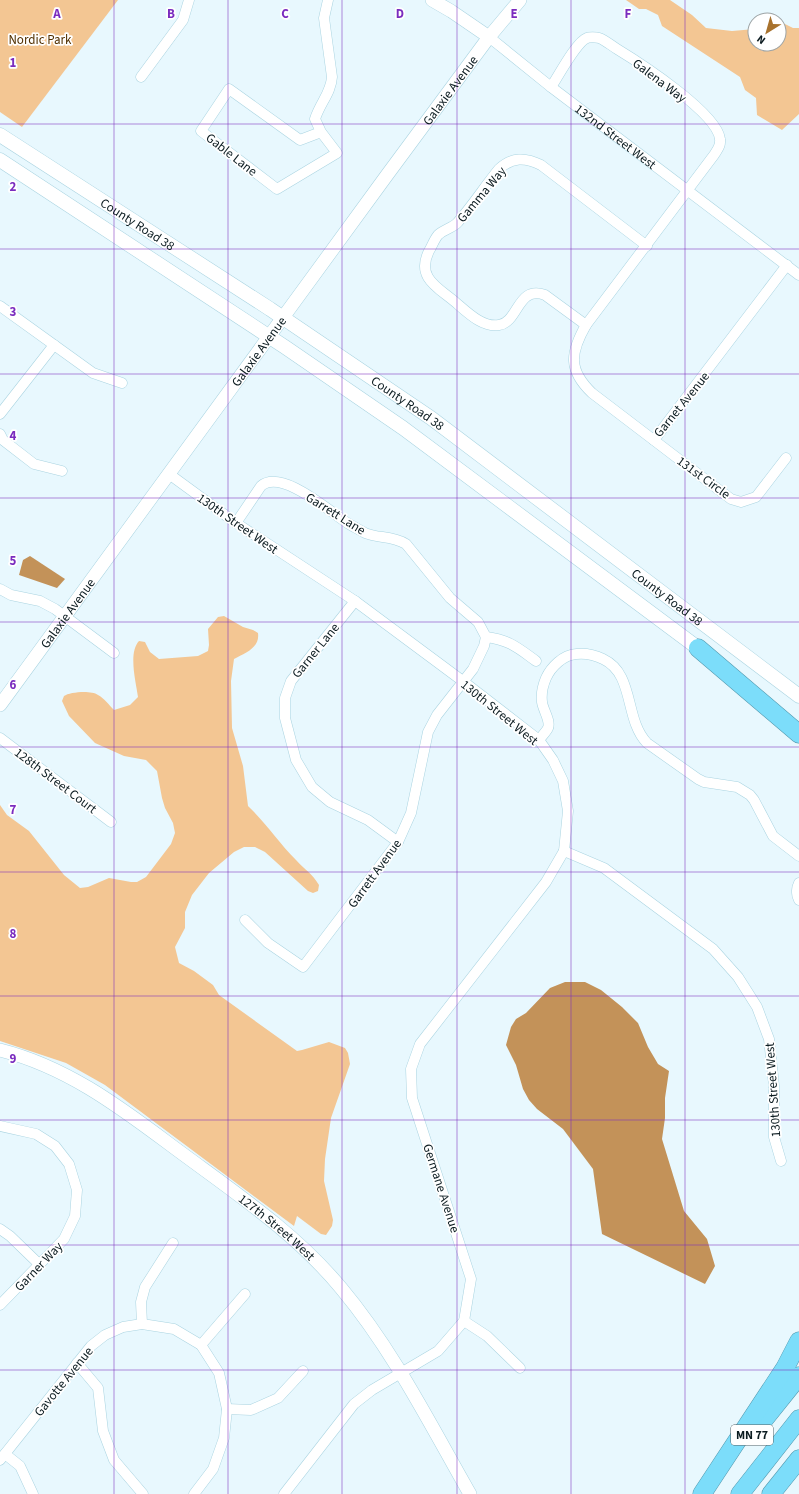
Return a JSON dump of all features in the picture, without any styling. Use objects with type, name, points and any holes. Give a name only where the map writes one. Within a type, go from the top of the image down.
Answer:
[{"type":"highway","points":[[698,648],[799,734]]},
{"type":"highway","points":[[702,1494],[785,1368],[799,1341]]},
{"type":"highway","name":"MN 77","points":[[705,1494],[799,1376]]},
{"type":"highway","name":"MN 77","points":[[740,1494],[799,1419]]},
{"type":"highway","points":[[771,1494],[799,1459]]},
{"type":"main road","name":"County Road 38","points":[[0,135],[283,318],[432,418],[799,696]]},
{"type":"main road","name":"County Road 38","points":[[0,160],[269,336],[403,428],[799,724]]},
{"type":"street","points":[[141,77],[183,20],[189,0]]},
{"type":"street","points":[[321,132],[315,118],[317,111],[332,86],[324,18],[328,0]]},
{"type":"street","name":"132nd Street West","points":[[432,0],[489,37],[551,87],[799,275]]},
{"type":"street","name":"Galaxie Avenue","points":[[0,705],[489,37],[520,0]]},
{"type":"street","name":"Galena Way","points":[[551,87],[578,44],[587,38],[599,38],[642,65],[673,88],[706,116],[720,138],[720,146],[687,190]]},
{"type":"street","name":"Gable Lane","points":[[229,89],[300,140],[321,132],[337,153],[277,189],[201,131],[229,89]]},
{"type":"street","name":"Gamma Way","points":[[586,325],[546,295],[540,293],[529,295],[524,298],[507,321],[503,324],[490,325],[482,322],[471,315],[431,282],[425,271],[426,258],[438,236],[459,221],[499,169],[504,164],[517,159],[532,161],[540,165],[647,246]]},
{"type":"street","name":"Garnet Avenue","points":[[687,190],[647,246],[586,325],[579,337],[573,352],[576,371],[580,379],[592,393],[654,440],[787,266]]},
{"type":"street","points":[[0,306],[93,373],[122,384]]},
{"type":"street","points":[[0,414],[54,345]]},
{"type":"street","points":[[0,434],[3,440],[34,464],[62,471]]},
{"type":"street","name":"131st Circle","points":[[654,440],[731,499],[740,502],[756,497],[786,458]]},
{"type":"street","name":"130th Street West","points":[[169,474],[236,523],[355,601],[539,740],[553,760],[563,782],[568,811],[564,851],[604,868],[713,949],[738,977],[757,1007],[769,1039],[774,1086],[774,1137],[781,1162]]},
{"type":"street","name":"Garrett Lane","points":[[236,523],[262,486],[270,482],[283,483],[298,490],[349,524],[367,534],[398,539],[406,544],[450,598],[478,622],[486,637]]},
{"type":"street","points":[[0,589],[11,595],[40,600],[55,609],[114,653]]},
{"type":"street","name":"Garner Lane","points":[[355,601],[291,681],[285,698],[285,718],[296,760],[312,787],[330,802],[368,820],[398,842]]},
{"type":"street","points":[[486,637],[500,639],[512,644],[536,661]]},
{"type":"street","name":"Garrett Avenue","points":[[245,920],[268,943],[303,967],[398,842],[411,812],[428,732],[437,715],[464,682],[473,668],[486,637]]},
{"type":"street","points":[[539,740],[548,727],[548,721],[541,700],[542,690],[547,676],[557,663],[573,654],[585,653],[595,655],[615,667],[622,676],[637,727],[641,736],[647,743],[698,780],[737,787],[746,792],[754,800],[773,836],[799,856]]},
{"type":"street","name":"128th Street Court","points":[[0,738],[111,822]]},
{"type":"street","name":"Germane Avenue","points":[[464,1320],[471,1278],[412,1098],[411,1069],[420,1044],[546,882],[564,851]]},
{"type":"street","points":[[799,883],[796,895],[799,900]]},
{"type":"street","name":"127th Street West","points":[[0,1050],[60,1071],[116,1104],[262,1213],[306,1251],[341,1288],[371,1327],[401,1373],[470,1494]]},
{"type":"street","name":"Garner Way","points":[[0,1126],[36,1134],[55,1146],[69,1164],[77,1190],[75,1216],[64,1239],[0,1305]]},
{"type":"street","points":[[0,1229],[10,1236],[40,1265]]},
{"type":"street","points":[[142,1324],[141,1302],[145,1287],[173,1243]]},
{"type":"street","points":[[194,1494],[213,1469],[224,1438],[227,1409],[219,1373],[201,1345],[245,1294]]},
{"type":"street","points":[[284,1494],[354,1404],[372,1390],[438,1351],[464,1320],[487,1336],[520,1368]]},
{"type":"street","name":"Gavotte Avenue","points":[[2,1457],[91,1346],[105,1335],[123,1327],[142,1324],[174,1329],[201,1345]]},
{"type":"street","points":[[77,1363],[98,1388],[103,1431],[114,1460],[143,1494]]},
{"type":"street","points":[[227,1409],[251,1410],[278,1398],[303,1371]]},
{"type":"street","points":[[2,1457],[20,1466],[33,1494]]},
{"type":"green space","name":"Nordic Park","points":[[0,0],[118,0],[22,127],[0,112]]},
{"type":"green space","points":[[626,0],[670,0],[692,15],[706,28],[732,31],[747,30],[747,52],[787,52],[787,25],[793,28],[799,28],[799,114],[782,130],[757,115],[756,98],[745,90],[740,77],[662,26],[658,15],[646,9],[639,9]]},
{"type":"green space","points":[[224,616],[243,627],[258,633],[257,643],[247,652],[234,659],[231,681],[232,728],[243,766],[248,806],[299,863],[314,877],[319,885],[318,891],[313,893],[308,891],[265,852],[255,847],[244,847],[234,852],[209,873],[192,895],[185,912],[185,928],[175,947],[179,963],[194,971],[213,985],[219,995],[297,1051],[329,1042],[345,1048],[348,1053],[350,1064],[331,1118],[325,1159],[324,1181],[333,1220],[332,1226],[326,1235],[321,1234],[297,1216],[294,1226],[105,1085],[66,1063],[0,1041],[0,805],[7,815],[29,831],[64,875],[80,888],[88,887],[109,878],[137,882],[146,877],[171,844],[175,833],[173,823],[165,808],[162,798],[157,771],[146,760],[124,756],[95,743],[69,716],[62,701],[64,696],[67,695],[91,692],[100,696],[114,710],[130,705],[138,697],[133,660],[136,646],[139,641],[145,642],[150,652],[159,659],[198,656],[208,651],[208,629],[218,617]]},
{"type":"shaded area","points":[[30,556],[65,579],[57,588],[19,575],[23,560]]},
{"type":"shaded area","points":[[565,982],[585,982],[601,990],[622,1007],[638,1023],[648,1047],[658,1064],[669,1071],[665,1098],[665,1118],[662,1139],[684,1211],[707,1239],[715,1266],[705,1284],[602,1234],[593,1169],[563,1129],[537,1109],[529,1100],[523,1089],[516,1065],[506,1045],[511,1027],[516,1019],[526,1013],[550,988]]}]
